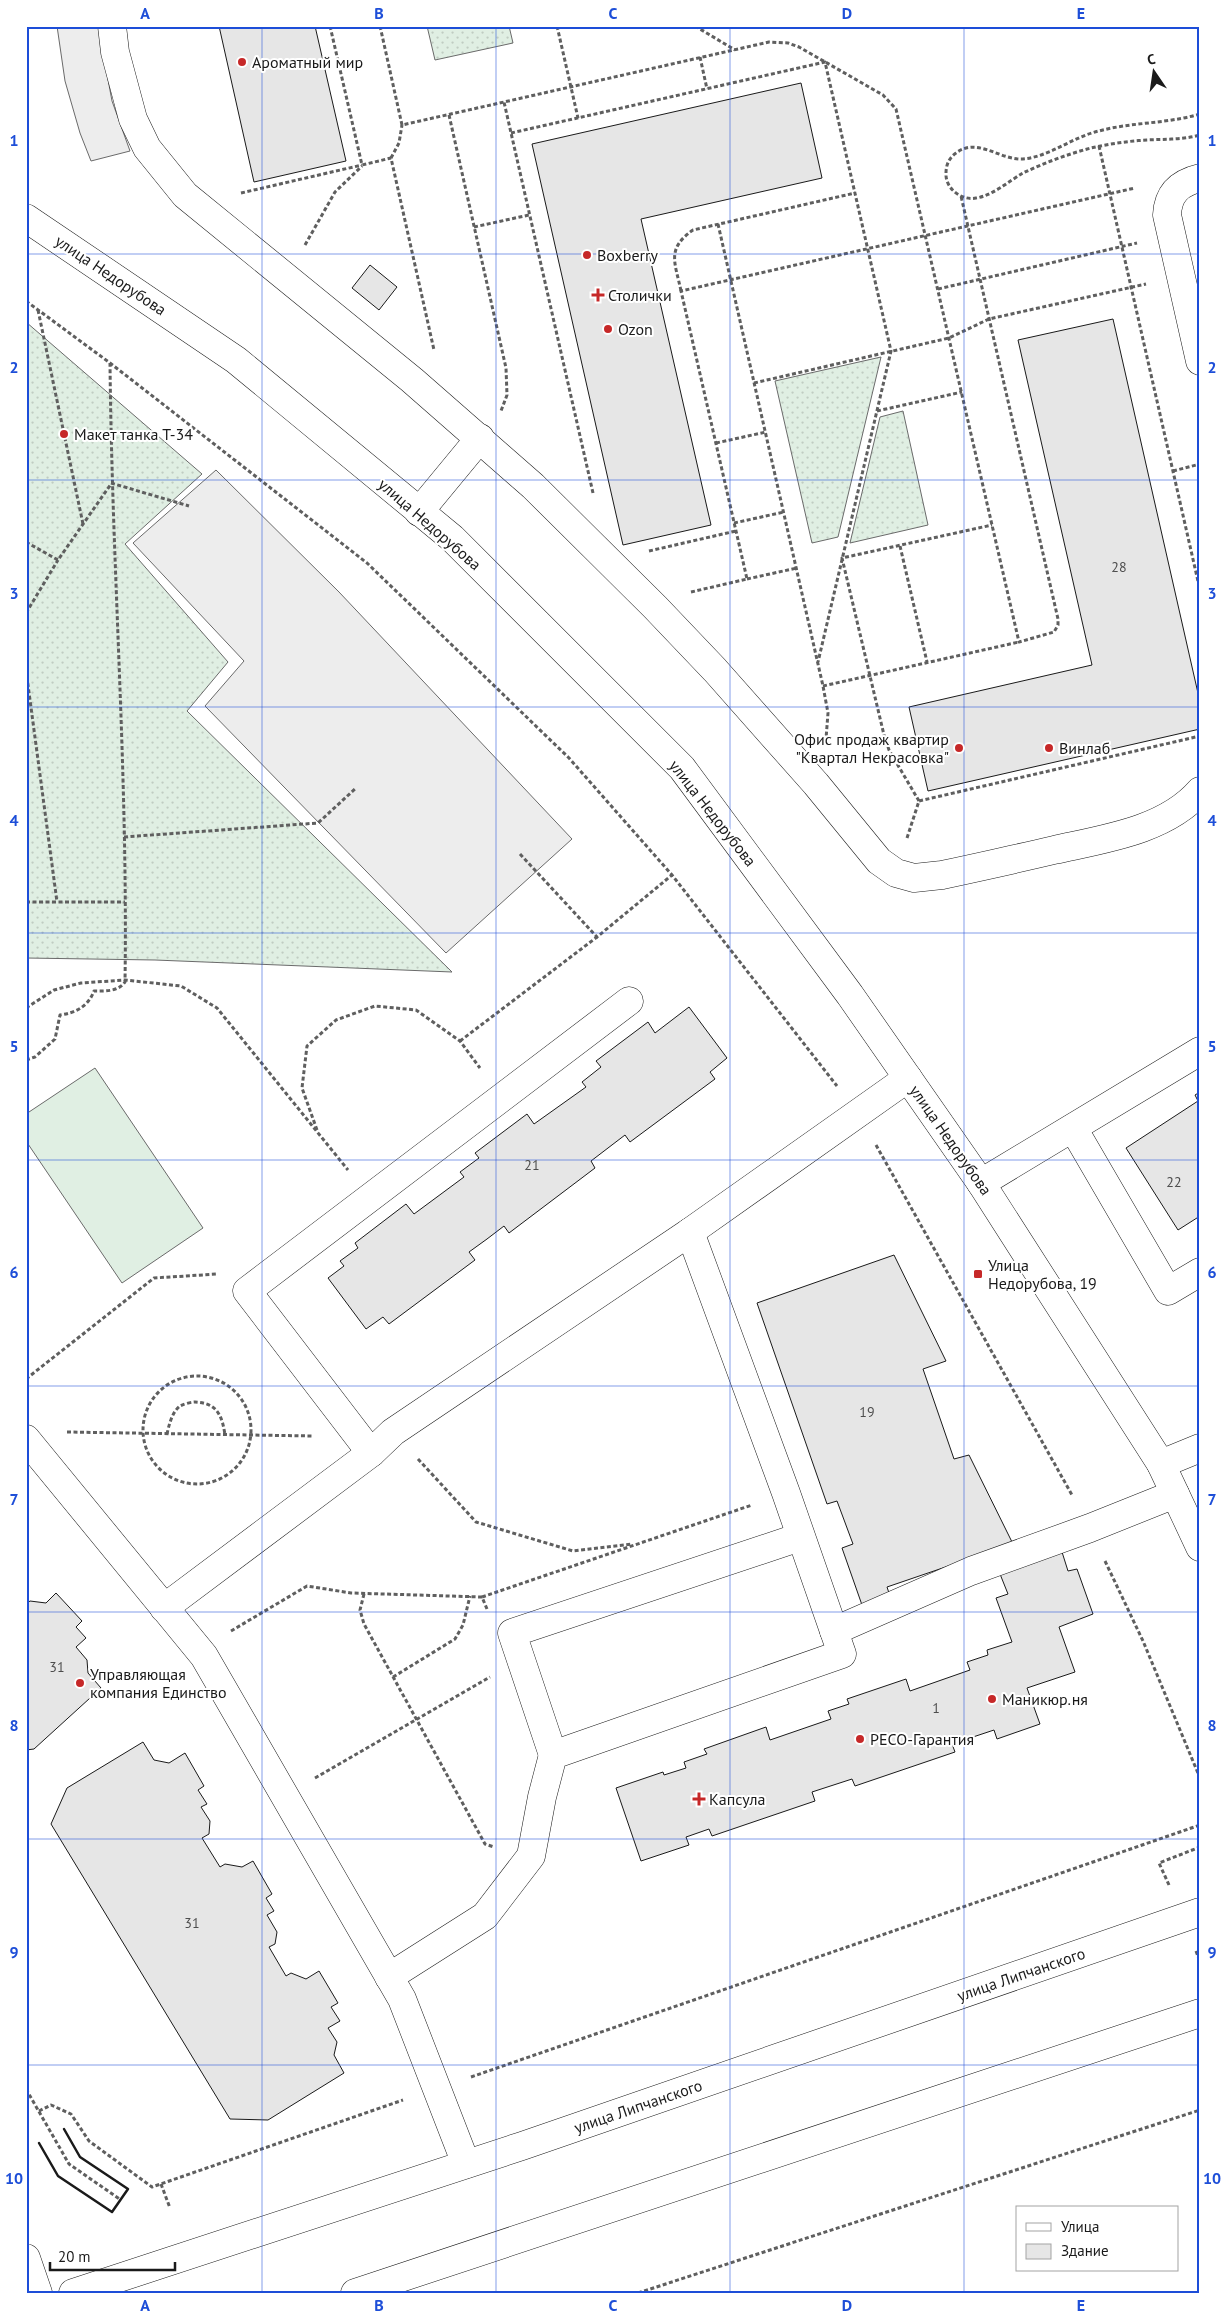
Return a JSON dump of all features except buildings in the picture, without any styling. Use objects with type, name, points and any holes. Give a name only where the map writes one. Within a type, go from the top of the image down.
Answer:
[{"type":"street","points":[[112,26],[115,52],[133,119],[147,148],[194,204],[480,438],[608,560],[715,670],[816,784],[879,861],[896,873],[914,878],[942,876],[1112,837],[1146,826],[1168,816],[1200,791]]},
{"type":"street","points":[[1188,183],[1167,203],[1167,215],[1200,361]]},
{"type":"street","name":"улица Недорубова","points":[[26,218],[236,360],[452,538],[682,768],[850,995],[981,1183],[1161,1464],[1200,1547]]},
{"type":"street","points":[[419,512],[480,438]]},
{"type":"street","points":[[366,1445],[247,1291],[629,1001]]},
{"type":"street","points":[[981,1183],[1200,1051]]},
{"type":"street","points":[[164,1608],[366,1445],[393,1432],[690,1232],[908,1078]]},
{"type":"street","points":[[1073,1128],[1168,1291],[1200,1272]]},
{"type":"street","points":[[554,1755],[842,1654],[800,1538],[786,1493],[690,1232]]},
{"type":"street","points":[[26,1439],[199,1650],[402,1999],[466,2164]]},
{"type":"street","points":[[1161,1464],[1200,1448]]},
{"type":"street","points":[[834,1630],[972,1571],[1090,1528],[1175,1494]]},
{"type":"street","points":[[390,1977],[485,1916],[531,1856],[542,1797],[554,1755],[512,1633],[800,1538]]},
{"type":"street","name":"улица Липчанского","points":[[74,2293],[466,2164],[1200,1912]]},
{"type":"street","points":[[355,2293],[1200,2013]]},
{"type":"street","points":[[26,2258],[38,2293]]},
{"type":"path","points":[[330,26],[362,165]]},
{"type":"path","points":[[380,26],[402,125],[398,143],[391,158],[434,352]]},
{"type":"path","points":[[556,26],[578,118]]},
{"type":"path","points":[[695,26],[735,50]]},
{"type":"path","points":[[402,125],[700,57],[779,41],[799,47],[883,95],[896,109],[1019,642]]},
{"type":"path","points":[[700,57],[707,89]]},
{"type":"path","points":[[511,133],[825,62]]},
{"type":"path","points":[[818,662],[891,351],[825,62]]},
{"type":"path","points":[[504,102],[595,503]]},
{"type":"path","points":[[449,114],[509,381],[504,407],[480,438]]},
{"type":"path","points":[[1200,114],[1160,123],[1096,131],[1032,158],[1019,159],[985,148],[965,148],[954,154],[946,167],[945,177],[950,187],[961,196],[976,198],[988,194],[1026,172],[1099,146],[1126,142],[1170,140],[1200,134]]},
{"type":"path","points":[[1099,146],[1200,590]]},
{"type":"path","points":[[194,204],[391,158]]},
{"type":"path","points":[[286,280],[329,201],[344,182],[362,165]]},
{"type":"path","points":[[681,291],[1109,193],[1151,186],[1188,183]]},
{"type":"path","points":[[747,579],[681,291],[675,263],[675,249],[680,239],[693,230],[854,193]]},
{"type":"path","points":[[823,686],[1019,642],[1054,632],[1058,625],[961,196]]},
{"type":"path","points":[[474,227],[529,215]]},
{"type":"path","points":[[718,224],[797,568],[828,713],[827,730],[816,784]]},
{"type":"path","points":[[938,289],[1172,236]]},
{"type":"path","points":[[754,383],[949,338],[989,319],[1180,276]]},
{"type":"path","points":[[26,301],[110,362],[367,563],[569,758],[672,875],[858,1113],[1090,1528],[1143,1641],[1200,1778]]},
{"type":"path","points":[[38,310],[83,524]]},
{"type":"path","points":[[26,1060],[36,1057],[55,1039],[60,1015],[75,1013],[91,999],[94,991],[112,990],[122,986],[125,980],[124,836],[111,483],[110,362]]},
{"type":"path","points":[[877,411],[962,392]]},
{"type":"path","points":[[716,443],[766,432]]},
{"type":"path","points":[[1173,471],[1200,464]]},
{"type":"path","points":[[26,613],[58,560],[111,483]]},
{"type":"path","points":[[111,483],[189,506]]},
{"type":"path","points":[[734,523],[784,512]]},
{"type":"path","points":[[842,558],[992,525]]},
{"type":"path","points":[[608,560],[736,531]]},
{"type":"path","points":[[26,542],[58,560]]},
{"type":"path","points":[[900,546],[927,662]]},
{"type":"path","points":[[842,558],[886,743],[919,801],[896,873]]},
{"type":"path","points":[[649,601],[797,568]]},
{"type":"path","points":[[26,670],[57,902]]},
{"type":"path","points":[[919,801],[1200,736]]},
{"type":"path","points":[[124,836],[318,822],[356,788]]},
{"type":"path","points":[[520,854],[597,937]]},
{"type":"path","points":[[460,1041],[597,937],[672,875]]},
{"type":"path","points":[[26,902],[125,902]]},
{"type":"path","points":[[26,1008],[54,990],[81,983],[125,980],[181,986],[217,1008],[370,1198]]},
{"type":"path","points":[[318,1133],[302,1088],[307,1046],[336,1020],[375,1006],[416,1010],[460,1041],[502,1098]]},
{"type":"path","points":[[26,1379],[154,1278],[219,1274]]},
{"type":"path","points":[[197,1377],[214,1379],[228,1385],[240,1396],[246,1407],[252,1436],[242,1462],[231,1472],[220,1478],[194,1483],[180,1482],[168,1476],[155,1464],[146,1449],[142,1433],[147,1410],[153,1400],[170,1384],[184,1378],[197,1377]]},
{"type":"path","points":[[167,1434],[172,1418],[180,1406],[191,1402],[206,1402],[218,1411],[225,1435]]},
{"type":"path","points":[[65,1432],[252,1436],[366,1445]]},
{"type":"path","points":[[393,1432],[476,1522],[573,1551],[639,1543],[660,1584]]},
{"type":"path","points":[[199,1650],[307,1586],[364,1594],[482,1596]]},
{"type":"path","points":[[364,1594],[360,1610],[364,1624],[485,1844],[531,1856]]},
{"type":"path","points":[[393,1677],[455,1639],[463,1625],[470,1596]]},
{"type":"path","points":[[284,1796],[416,1718],[521,1660]]},
{"type":"path","points":[[39,2111],[51,2105],[71,2114],[89,2141],[152,2187],[1200,1825]]},
{"type":"path","points":[[1179,1855],[1200,1847]]},
{"type":"path","points":[[26,2089],[69,2164],[121,2200]]},
{"type":"path","points":[[638,2293],[1200,2110]]},
{"type":"path","points":[[162,2184],[170,2208]]},
{"type":"green space","points":[[427,26],[509,26],[513,43],[435,60]]},
{"type":"green space","points":[[26,322],[202,474],[125,544],[228,662],[187,711],[452,972],[155,960],[26,958]]},
{"type":"green space","points":[[881,357],[838,537],[812,543],[775,381]]},
{"type":"green space","points":[[903,411],[928,525],[850,543],[880,417]]},
{"type":"green space","points":[[95,1068],[203,1228],[122,1283],[26,1141],[26,1114]]},
{"type":"shaded area","points":[[57,26],[98,26],[112,101],[130,151],[91,161],[80,133],[65,81]]},
{"type":"shaded area","points":[[216,470],[339,592],[572,839],[446,953],[205,706],[244,661],[133,543]]},
{"type":"wall","points":[[39,2143],[58,2176],[112,2212],[128,2189],[80,2157],[64,2129]]},
{"type":"place","name":"Ароматный мир","points":[[242,62]]},
{"type":"place","name":"Boxberry","points":[[587,255]]},
{"type":"place","name":"Столички","points":[[598,295]]},
{"type":"place","name":"Ozon","points":[[608,329]]},
{"type":"place","name":"Макет танка Т-34","points":[[64,434]]},
{"type":"place","name":"Офис продаж квартир \"Квартал Некрасовка\"","points":[[959,748]]},
{"type":"place","name":"Винлаб","points":[[1049,748]]},
{"type":"place","name":"Улица Недорубова, 19","points":[[978,1274]]},
{"type":"place","name":"Управляющая компания Единство","points":[[80,1683]]},
{"type":"place","name":"Маникюр.ня","points":[[992,1699]]},
{"type":"place","name":"РЕСО-Гарантия","points":[[860,1739]]},
{"type":"place","name":"Капсула","points":[[699,1799]]}]
